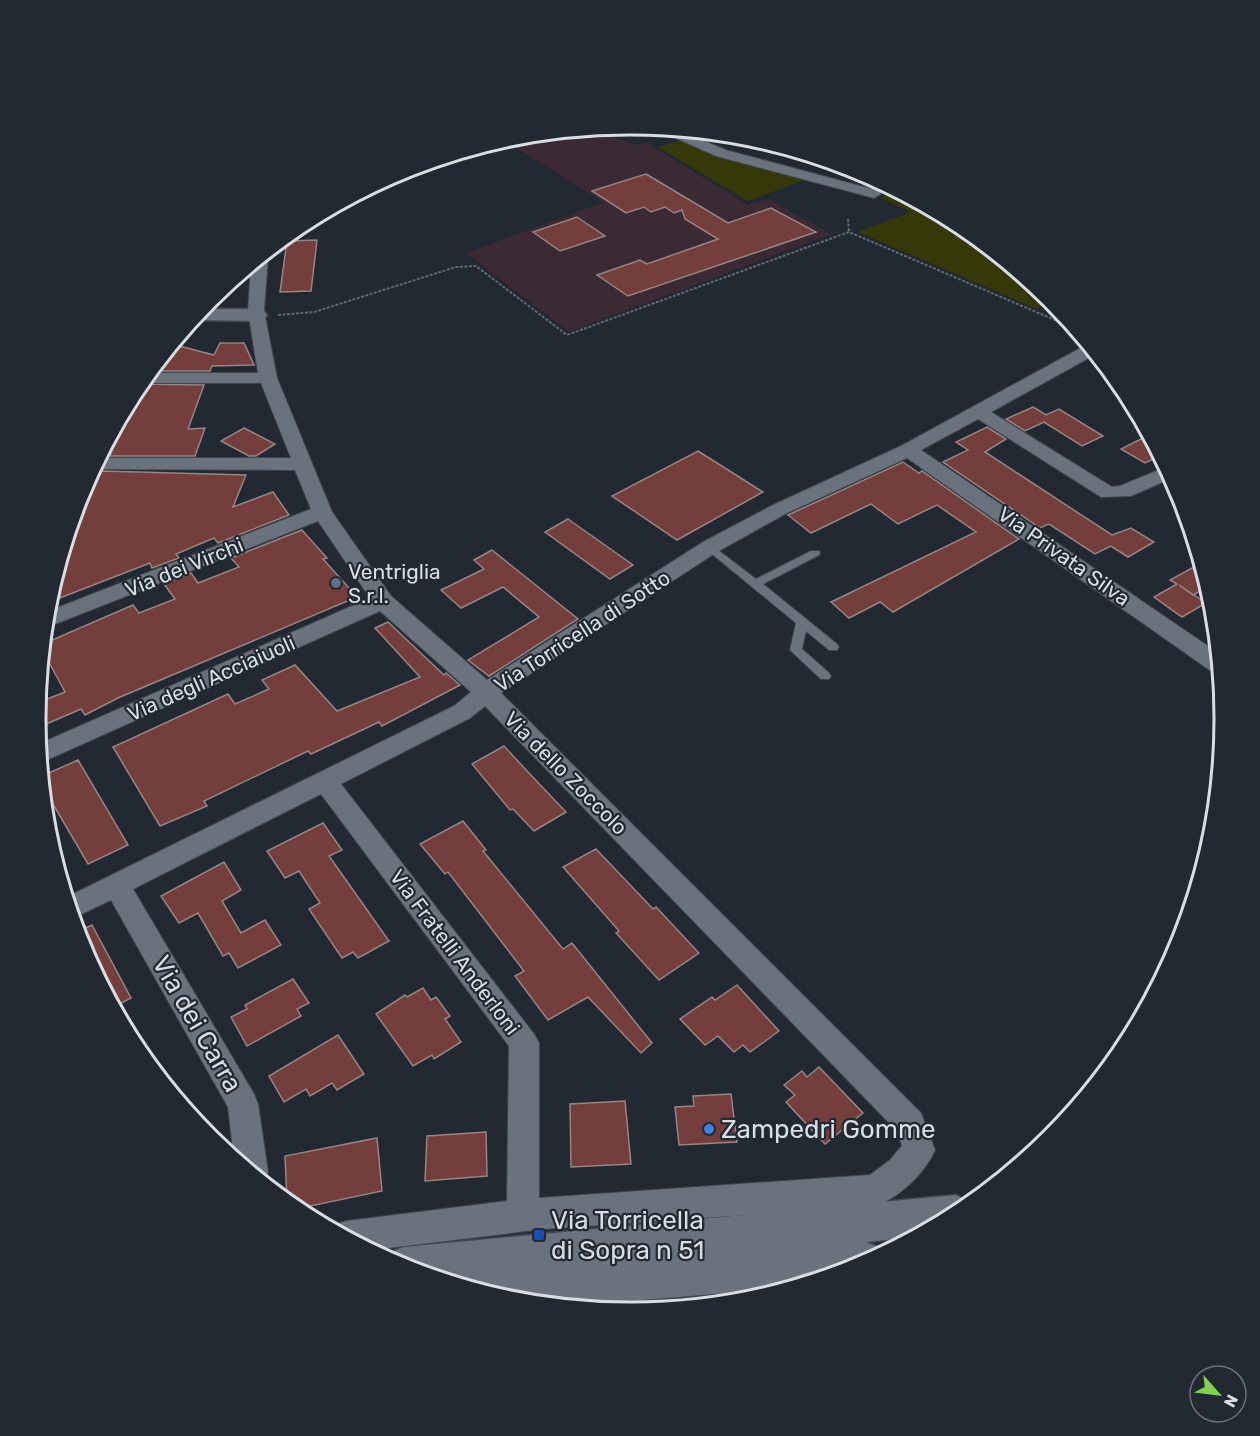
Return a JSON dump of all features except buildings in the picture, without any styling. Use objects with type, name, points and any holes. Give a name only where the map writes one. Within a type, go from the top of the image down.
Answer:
[{"type":"street","points":[[683,137],[721,153],[874,194]]},
{"type":"street","name":"Via dello Zoccolo","points":[[261,266],[268,378],[322,512],[383,601],[487,693],[910,1123],[919,1150],[901,1172],[876,1190]]},
{"type":"street","points":[[208,315],[265,315]]},
{"type":"street","name":"Via Torricella di Sotto","points":[[77,905],[462,712],[506,677],[710,547],[780,508],[908,450],[1085,353]]},
{"type":"street","points":[[156,378],[268,378]]},
{"type":"street","points":[[979,412],[1108,493],[1124,492],[1160,476]]},
{"type":"street","name":"Via Privata Silva","points":[[908,450],[1210,659]]},
{"type":"street","points":[[105,464],[301,464]]},
{"type":"street","name":"Via dei Virchi","points":[[56,617],[322,512]]},
{"type":"street","name":"Via degli Acciaiuoli","points":[[48,751],[383,601]]},
{"type":"street","name":"Via Fratelli Anderloni","points":[[324,781],[524,1043],[523,1216]]},
{"type":"street","name":"Via dei Carra","points":[[116,885],[243,1104],[251,1161]]},
{"type":"street","points":[[360,1235],[418,1225],[876,1190],[914,1218]]},
{"type":"street","points":[[426,1264],[933,1216]]},
{"type":"street","points":[[418,1225],[420,1262]]},
{"type":"street","points":[[515,1290],[834,1265]]},
{"type":"lane","points":[[710,547],[833,647]]},
{"type":"lane","points":[[755,584],[815,553]]},
{"type":"lane","points":[[802,622],[796,650],[825,676]]},
{"type":"path","points":[[848,219],[849,232]]},
{"type":"path","points":[[265,315],[314,312],[456,267],[476,266],[567,335],[849,232],[1058,321]]},
{"type":"shaded area","points":[[611,135],[634,145],[645,142],[748,205],[769,199],[831,234],[569,332],[466,253],[604,202],[514,146],[554,139],[592,136]]},
{"type":"green space","points":[[684,139],[807,179],[748,201],[658,147]]},
{"type":"green space","points":[[888,195],[954,233],[1015,279],[1043,305],[1037,309],[858,232],[911,212],[880,198]]},
{"type":"place","name":"Ventriglia S.r.l.","points":[[336,583]]},
{"type":"place","name":"Zampedri Gomme","points":[[709,1129]]},
{"type":"place","name":"Via Torricella di Sopra n 51","points":[[539,1235]]}]
